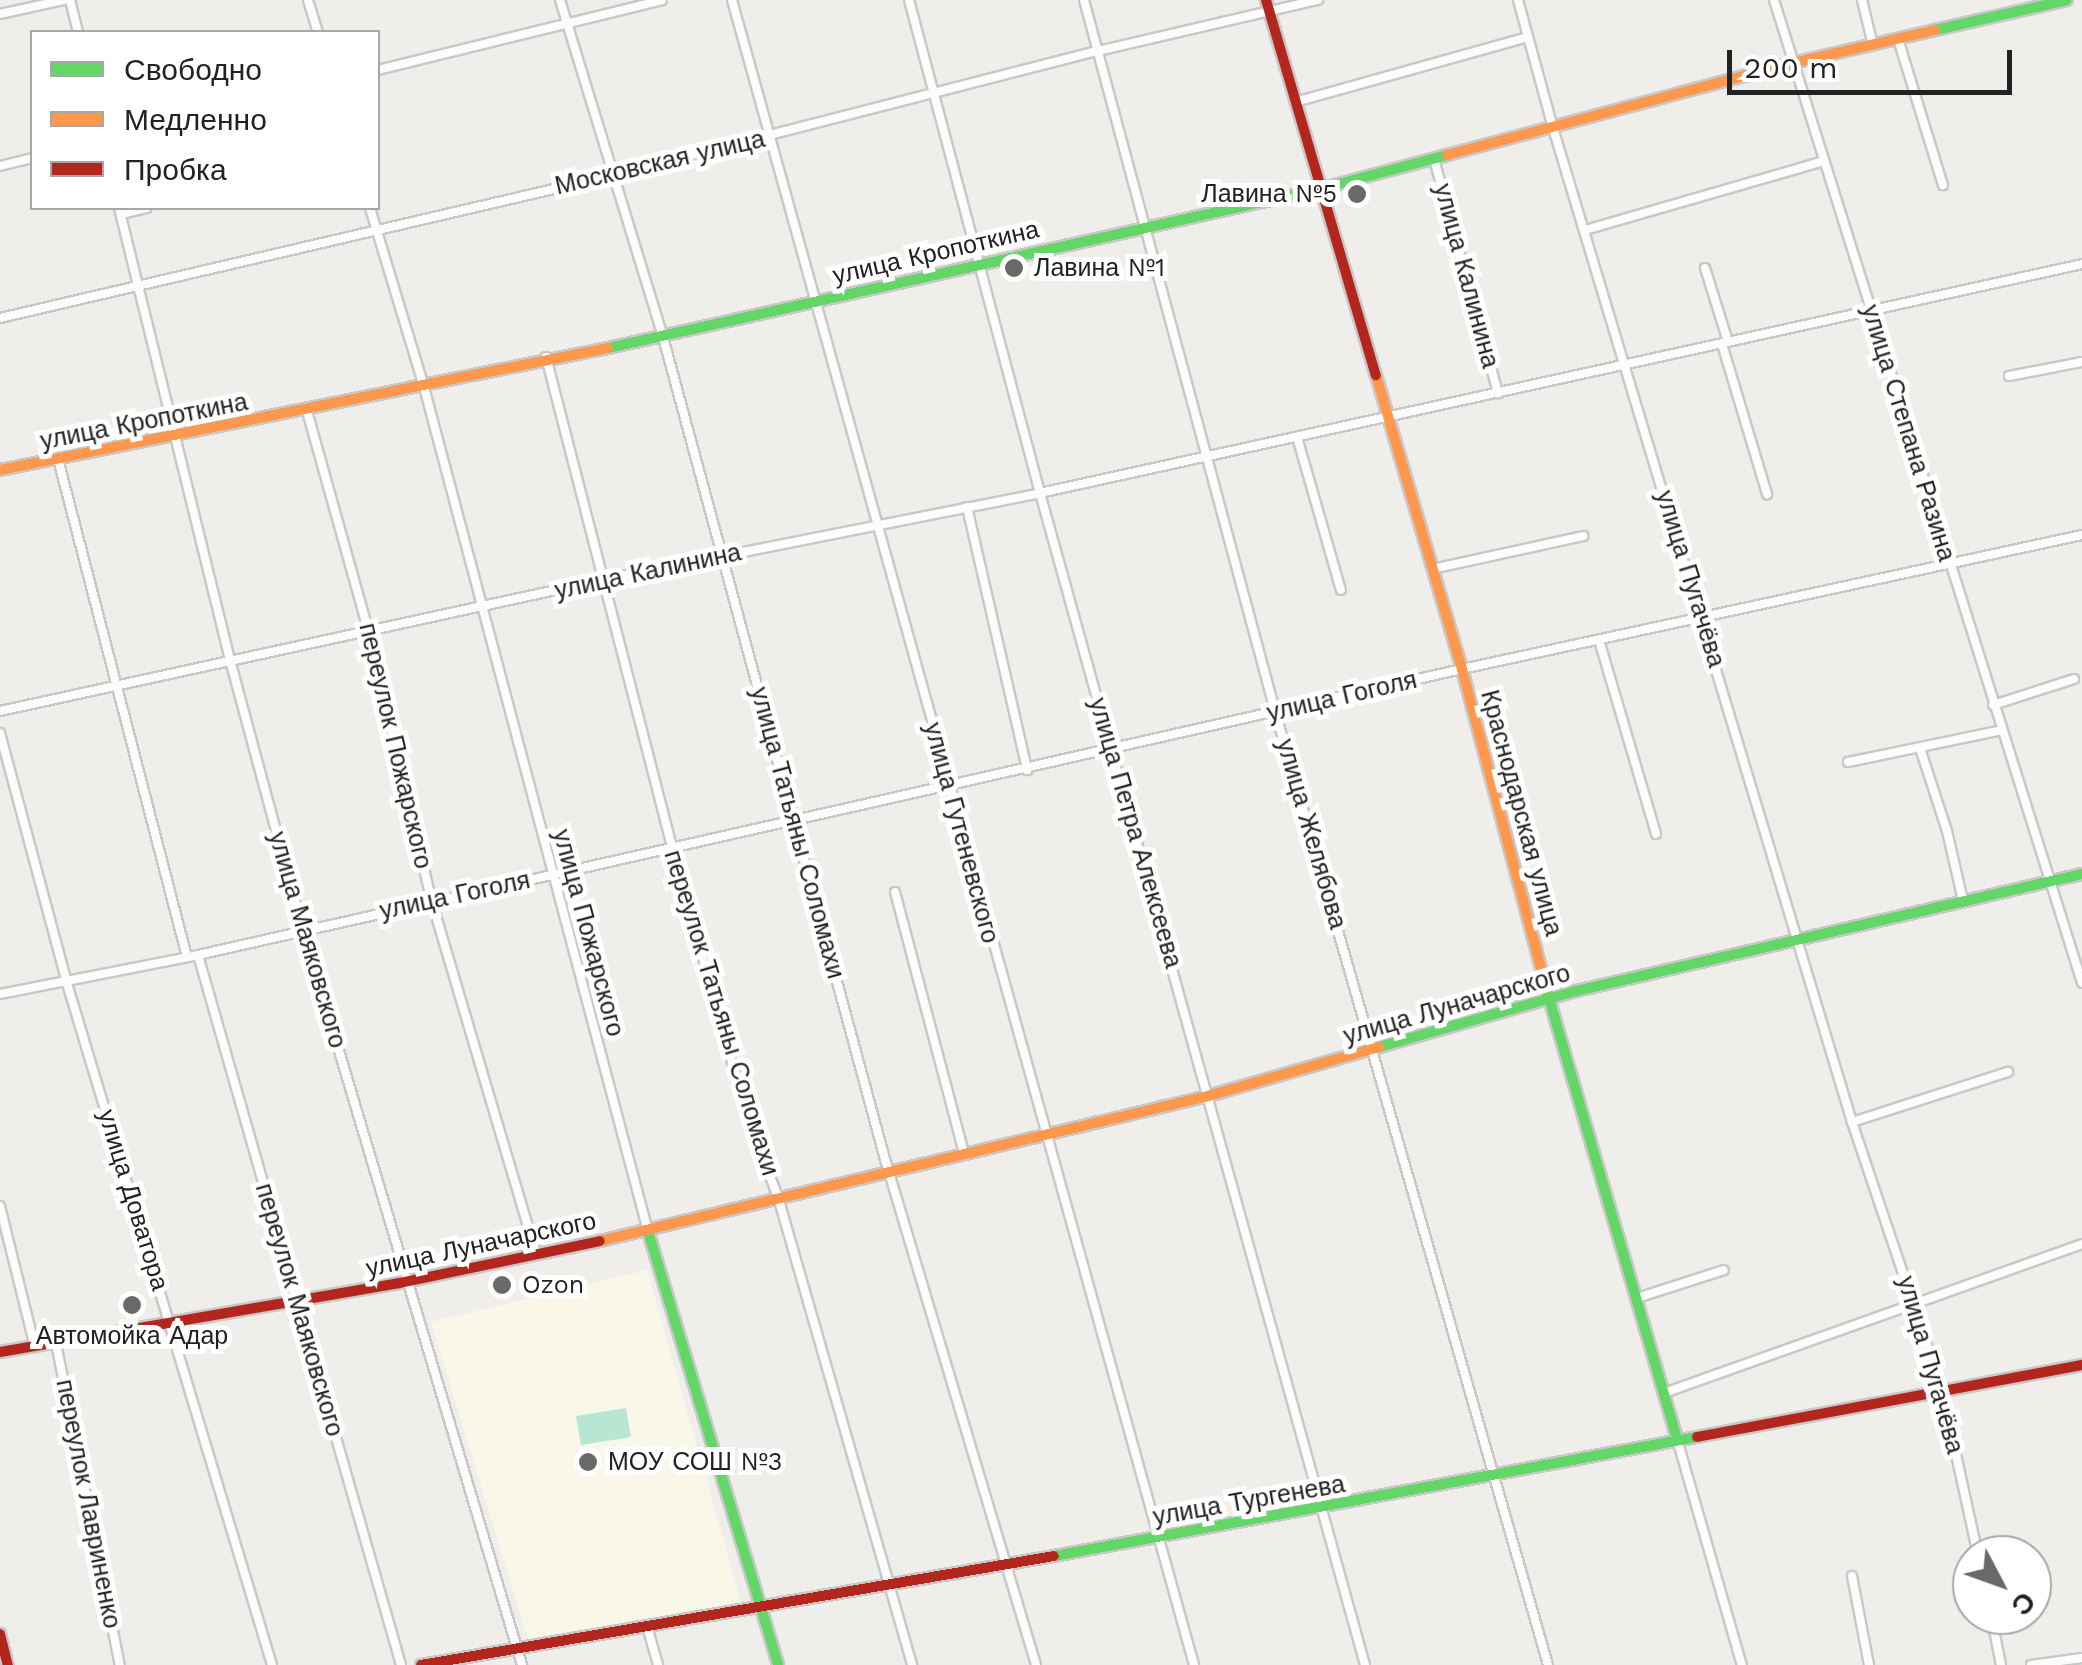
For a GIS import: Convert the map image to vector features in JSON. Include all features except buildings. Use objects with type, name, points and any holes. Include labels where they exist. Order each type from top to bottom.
[{"type":"main road","name":"улица Кропоткина","points":[[0,470],[424,388],[546,356],[663,336],[1320,188],[1793,63],[2067,0]]},
{"type":"main road","name":"Краснодарская улица","points":[[1268,6],[1462,669],[1549,999],[1677,1439]]},
{"type":"main road","name":"улица Луначарского","points":[[0,1352],[408,1282],[648,1231],[778,1196],[1208,1096],[1549,999],[2082,874]]},
{"type":"main road","name":"улица Пожарского","points":[[648,1231],[778,1665]]},
{"type":"main road","name":"улица Тургенева","points":[[421,1665],[1158,1538],[2082,1365]]},
{"type":"main road","points":[[0,1634],[8,1665]]},
{"type":"street","points":[[0,14],[67,0],[77,30]]},
{"type":"street","points":[[308,0],[317,30]]},
{"type":"street","name":"улица Татьяны Соломахи","points":[[560,0],[663,336],[889,1172],[1036,1665]]},
{"type":"street","points":[[380,70],[662,0]]},
{"type":"street","name":"улица Гутеневского","points":[[732,0],[1194,1665]]},
{"type":"street","name":"улица Петра Алексеева","points":[[908,0],[1364,1665]]},
{"type":"street","name":"улица Желябова","points":[[1084,0],[1276,712],[1490,1474],[1548,1665]]},
{"type":"street","name":"Московская улица","points":[[0,318],[614,175],[1268,6],[1318,0]]},
{"type":"street","name":"улица Пугачёва","points":[[1518,0],[1852,1122],[1942,1390],[1974,1535]]},
{"type":"street","name":"улица Степана Разина","points":[[1774,0],[2082,983]]},
{"type":"street","points":[[1862,0],[1873,44]]},
{"type":"street","points":[[1295,102],[1528,37]]},
{"type":"street","points":[[1898,39],[1943,185]]},
{"type":"street","points":[[0,166],[30,158]]},
{"type":"street","name":"улица Калинина","points":[[1434,159],[1498,393]]},
{"type":"street","points":[[1585,230],[1824,161]]},
{"type":"street","name":"улица Пожарского","points":[[371,210],[424,388],[550,875],[648,1231]]},
{"type":"street","name":"улица Маяковского","points":[[120,211],[230,660],[303,930],[522,1665]]},
{"type":"street","name":"улица Калинина","points":[[0,710],[602,580],[1040,493],[2082,264]]},
{"type":"street","points":[[1705,268],[1767,494]]},
{"type":"street","name":"переулок Татьяны Соломахи","points":[[546,356],[672,847],[747,1116],[778,1196],[912,1665]]},
{"type":"street","points":[[2009,376],[2082,362]]},
{"type":"street","name":"переулок Пожарского","points":[[307,410],[368,630],[431,899],[536,1253]]},
{"type":"street","points":[[1297,437],[1341,590]]},
{"type":"street","points":[[58,460],[187,957]]},
{"type":"street","points":[[966,508],[1027,770]]},
{"type":"street","name":"улица Гоголя","points":[[0,994],[198,956],[431,899],[792,823],[1462,669],[2082,535]]},
{"type":"street","points":[[1432,569],[1583,536]]},
{"type":"street","points":[[1600,640],[1656,834]]},
{"type":"street","points":[[1993,705],[2074,679]]},
{"type":"street","points":[[1848,762],[2002,730]]},
{"type":"street","name":"улица Доватора","points":[[0,733],[66,980],[272,1665]]},
{"type":"street","points":[[1920,748],[1947,831],[1962,900]]},
{"type":"street","points":[[895,892],[964,1153]]},
{"type":"street","name":"переулок Маяковского","points":[[198,956],[401,1665]]},
{"type":"street","points":[[1852,1122],[2008,1072]]},
{"type":"street","points":[[0,1206],[36,1347]]},
{"type":"street","points":[[1664,1393],[2082,1244]]},
{"type":"street","points":[[1637,1298],[1724,1270]]},
{"type":"street","name":"переулок Лавриненко","points":[[56,1343],[120,1665]]},
{"type":"street","name":"Краснодарская улица","points":[[1677,1439],[1742,1665]]},
{"type":"street","points":[[1852,1576],[1869,1665]]},
{"type":"street","points":[[647,1626],[658,1665]]},
{"type":"street","points":[[1994,1635],[2001,1665]]},
{"type":"street","points":[[2031,1665],[2082,1658]]},
{"type":"shaded area","name":"МОУ СОШ №3","points":[[647,1270],[741,1602],[528,1639],[431,1322]]},
{"type":"green space","points":[[626,1408],[631,1437],[581,1445],[576,1416]]},
{"type":"traffic: fast","points":[[1935,30],[2067,0]]},
{"type":"traffic: fast","points":[[608,348],[1320,189],[1447,155]]},
{"type":"traffic: fast","points":[[1379,1047],[1576,991],[2082,874]]},
{"type":"traffic: fast","points":[[1546,988],[1677,1439]]},
{"type":"traffic: fast","points":[[648,1231],[778,1665]]},
{"type":"traffic: fast","points":[[1054,1556],[1697,1437]]},
{"type":"traffic: slow","points":[[1447,155],[1793,63],[1935,30]]},
{"type":"traffic: slow","points":[[0,470],[608,348]]},
{"type":"traffic: slow","points":[[1376,375],[1462,669],[1546,988]]},
{"type":"traffic: slow","points":[[600,1241],[1208,1096],[1379,1047]]},
{"type":"traffic: jam","points":[[1266,0],[1376,375]]},
{"type":"traffic: jam","points":[[0,1352],[399,1283],[600,1241]]},
{"type":"traffic: jam","points":[[1697,1437],[2082,1365]]},
{"type":"traffic: jam","points":[[421,1665],[1054,1556]]},
{"type":"traffic: jam","points":[[0,1634],[8,1665]]},
{"type":"place","name":"Лавина №5","points":[[1357,194]]},
{"type":"place","name":"Лавина №1","points":[[1014,268]]},
{"type":"place","name":"Ozon","points":[[502,1285]]},
{"type":"place","name":"Автомойка Адар","points":[[132,1305]]},
{"type":"place","name":"МОУ СОШ №3","points":[[588,1462]]}]
